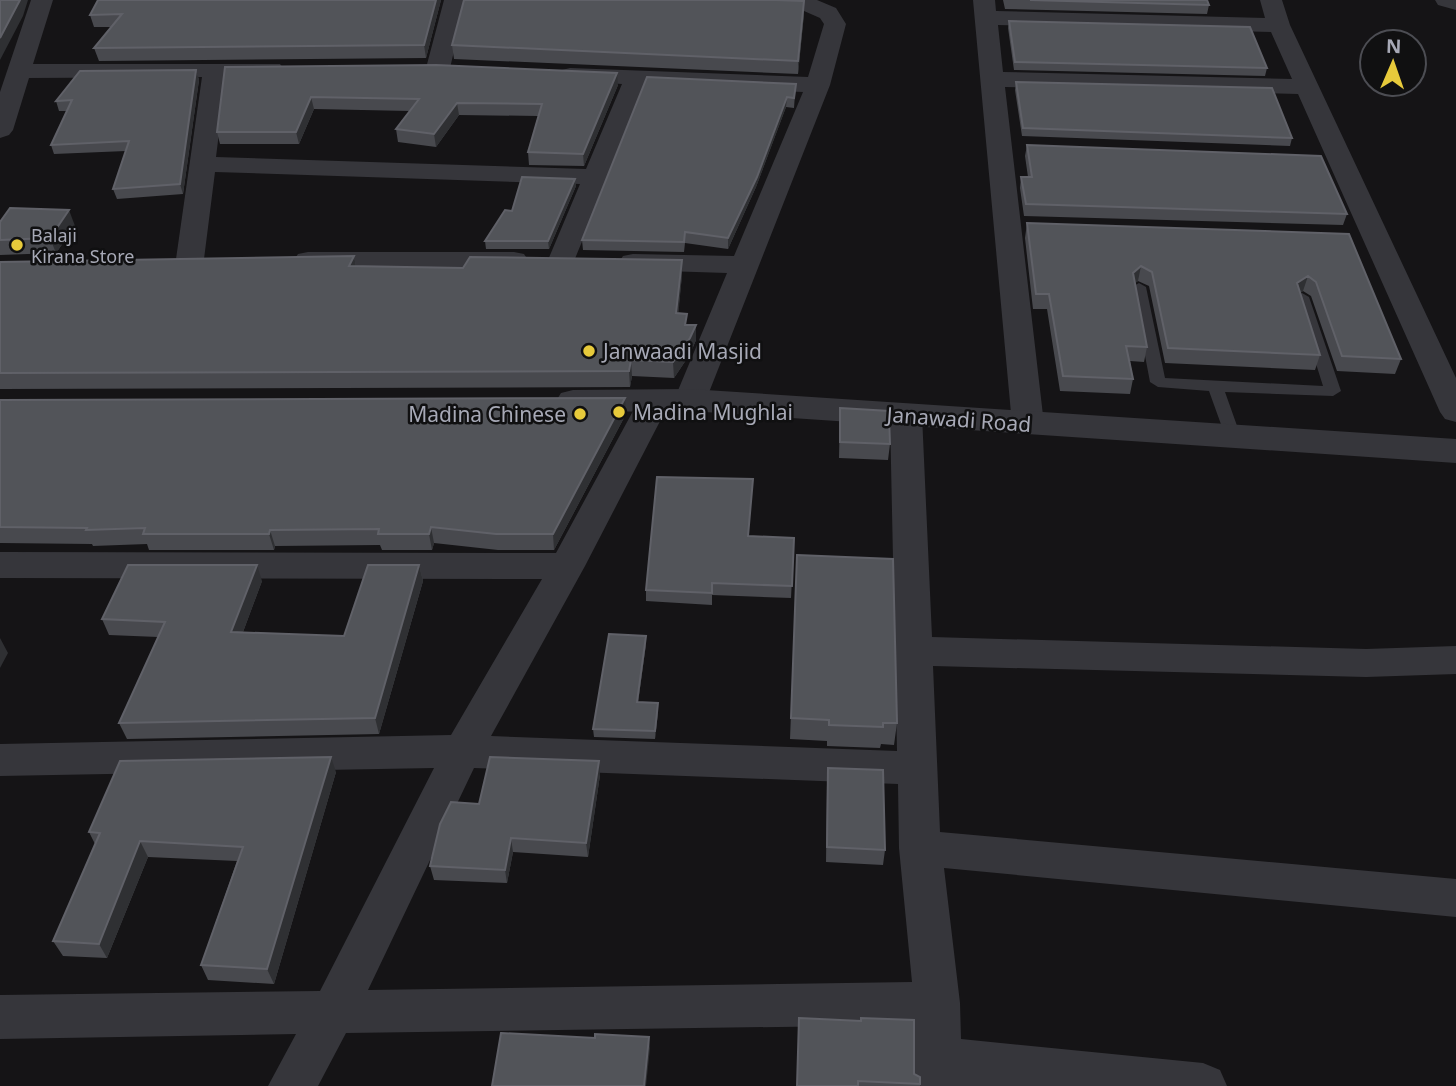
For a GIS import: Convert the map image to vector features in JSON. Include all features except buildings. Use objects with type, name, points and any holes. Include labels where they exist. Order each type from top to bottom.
[{"type":"street","points":[[3,115],[43,0]]},
{"type":"street","points":[[438,68],[455,0]]},
{"type":"street","points":[[292,1086],[334,1012],[462,751],[567,566],[672,400],[744,265],[818,85],[835,24],[828,13],[807,2],[692,0]]},
{"type":"street","points":[[1446,0],[1456,3]]},
{"type":"street","points":[[1028,424],[985,9],[1275,12],[1340,158],[1363,239],[1456,412]]},
{"type":"street","points":[[410,68],[464,69]]},
{"type":"street","points":[[20,71],[299,69]]},
{"type":"street","points":[[190,260],[215,70]]},
{"type":"street","points":[[544,74],[818,85]]},
{"type":"street","points":[[586,261],[596,177],[636,79]]},
{"type":"street","points":[[992,79],[1307,87]]},
{"type":"street","points":[[999,145],[1027,146]]},
{"type":"street","points":[[1313,157],[1340,158]]},
{"type":"street","points":[[202,164],[596,177]]},
{"type":"street","points":[[1007,226],[1035,227]]},
{"type":"street","points":[[287,260],[586,261],[744,265]]},
{"type":"street","name":"Janawadi Road","points":[[543,401],[672,400],[1456,451]]},
{"type":"street","points":[[906,415],[920,848],[937,1003],[938,1072],[1203,1086]]},
{"type":"street","points":[[0,565],[567,566]]},
{"type":"street","points":[[913,651],[1366,663],[1456,660]]},
{"type":"street","points":[[0,760],[462,751],[917,768]]},
{"type":"street","points":[[920,848],[1456,898]]},
{"type":"street","points":[[0,1017],[937,1003]]},
{"type":"lane","points":[[1139,287],[1158,382],[1333,391],[1302,297]]},
{"type":"lane","points":[[1215,387],[1233,437]]},
{"type":"place","name":"Balaji Kirana Store","points":[[17,245]]},
{"type":"place","name":"Janwaadi Masjid","points":[[589,351]]},
{"type":"place","name":"Madina Mughlai","points":[[619,412]]},
{"type":"place","name":"Madina Chinese","points":[[580,414]]}]
